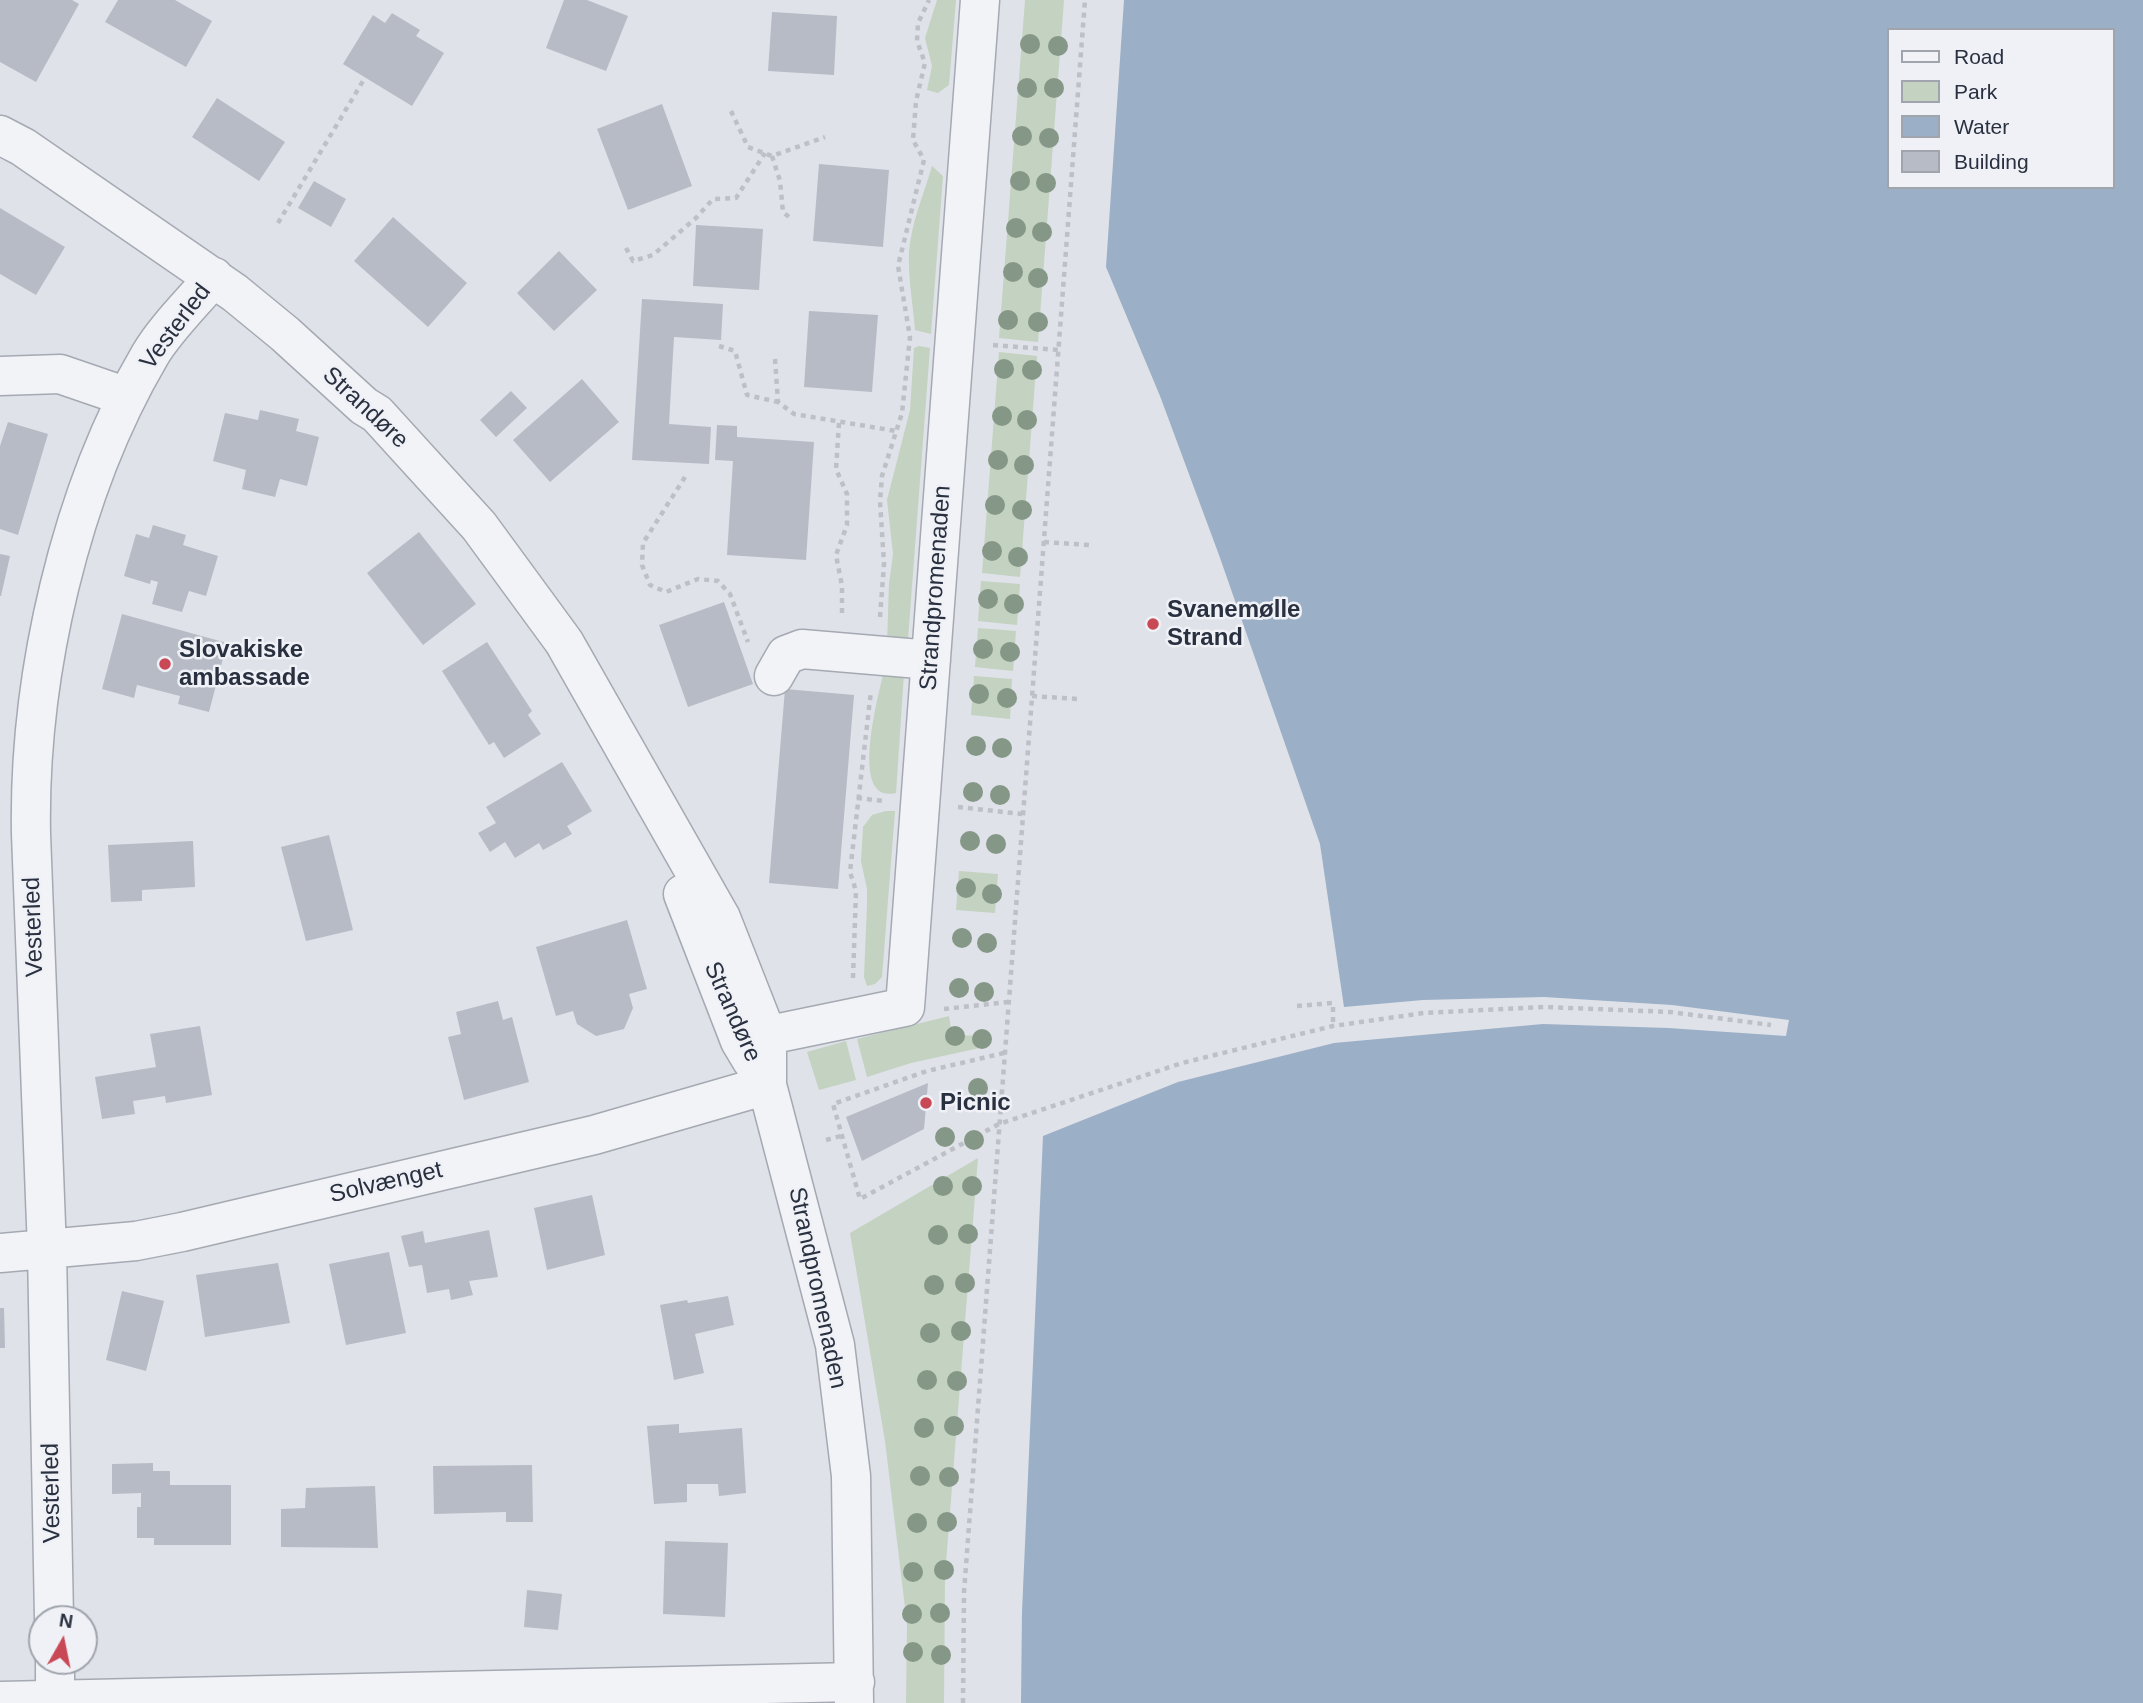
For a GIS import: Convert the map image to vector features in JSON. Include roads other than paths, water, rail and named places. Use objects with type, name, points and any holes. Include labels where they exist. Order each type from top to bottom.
[{"type":"street","name":"Strandpromenaden","points":[[753,1038],[905,1007],[980,0]]},
{"type":"street","name":"Strandøre","points":[[0,135],[23,147],[214,277],[285,334],[364,406],[377,414],[479,526],[564,642],[638,771],[753,1038],[768,1085]]},
{"type":"street","name":"Vesterled","points":[[54,1605],[47,1250],[30,799],[37,711],[55,604],[81,509],[127,397],[151,352],[214,277]]},
{"type":"street","points":[[0,376],[60,374],[127,397]]},
{"type":"street","points":[[774,676],[786,655],[802,649],[931,660]]},
{"type":"street","name":"Strandpromenaden","points":[[768,1085],[835,1345],[851,1476],[855,1692]]},
{"type":"street","name":"Solvænget","points":[[0,1253],[136,1241],[182,1232],[594,1135],[768,1085]]},
{"type":"street","points":[[55,1675],[55,1701]]},
{"type":"street","points":[[0,1701],[855,1692]]},
{"type":"water","points":[[1124,0],[2143,0],[2143,1703],[1021,1703],[1022,1612],[1043,1136],[1178,1082],[1334,1043],[1543,1024],[1668,1028],[1786,1036],[1789,1020],[1672,1005],[1544,997],[1423,1000],[1344,1007],[1320,844],[1160,396],[1106,267]]},
{"type":"place","name":"Svanemølle Strand","points":[[1153,624]]},
{"type":"place","name":"Slovakiske ambassade","points":[[165,664]]},
{"type":"place","name":"Picnic","points":[[926,1103]]}]
